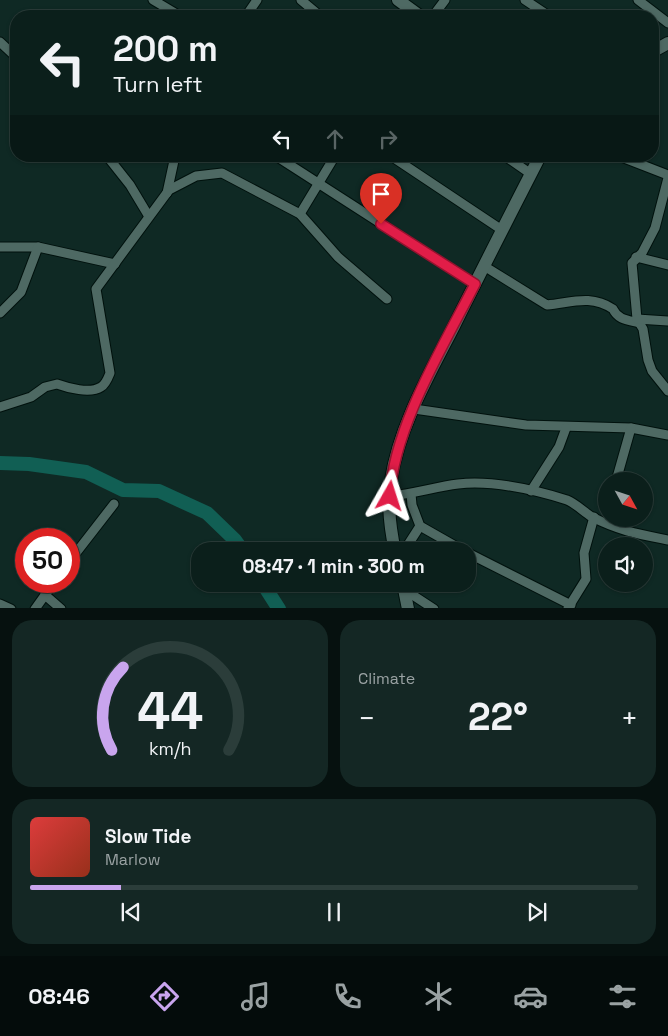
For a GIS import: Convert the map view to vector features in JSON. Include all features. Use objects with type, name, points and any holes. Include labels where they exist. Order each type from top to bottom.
[{"type":"main road","points":[[398,0],[412,10]]},
{"type":"main road","points":[[393,542],[390,496],[396,455],[414,409],[537,162]]},
{"type":"main road","points":[[405,592],[408,608]]},
{"type":"street","points":[[153,0],[170,10]]},
{"type":"street","points":[[301,0],[313,10]]},
{"type":"street","points":[[525,0],[540,10]]},
{"type":"street","points":[[638,0],[651,10]]},
{"type":"street","points":[[0,42],[10,51]]},
{"type":"street","points":[[112,162],[130,185],[148,216]]},
{"type":"street","points":[[167,193],[174,162]]},
{"type":"street","points":[[285,162],[475,284]]},
{"type":"street","points":[[300,214],[331,162]]},
{"type":"street","points":[[400,162],[502,230]]},
{"type":"street","points":[[513,162],[530,174]]},
{"type":"street","points":[[633,162],[668,177],[655,228],[642,253],[636,257],[632,264],[638,321],[652,371],[668,391]]},
{"type":"street","points":[[0,407],[31,397],[45,387],[57,384],[69,388],[90,390],[100,388],[105,383],[110,373],[96,289],[148,216],[167,193],[178,184],[196,176],[222,173],[300,214],[338,257],[386,299]]},
{"type":"street","points":[[0,247],[38,247],[115,264]]},
{"type":"street","points":[[0,313],[20,292],[38,247]]},
{"type":"street","points":[[636,257],[668,265]]},
{"type":"street","points":[[484,266],[539,302],[547,305],[578,299],[596,300],[613,309],[616,315],[621,318],[638,321],[668,321]]},
{"type":"street","points":[[414,409],[490,421],[566,428],[630,428],[668,435]]},
{"type":"street","points":[[531,490],[560,446],[566,428]]},
{"type":"street","points":[[618,472],[630,428]]},
{"type":"street","points":[[390,496],[411,494],[458,484],[486,483],[531,490],[568,500],[594,518],[598,519]]},
{"type":"street","points":[[411,494],[412,505],[420,526],[448,542]]},
{"type":"street","points":[[80,548],[114,504]]},
{"type":"street","points":[[476,557],[569,607],[586,579],[584,554],[594,518]]},
{"type":"street","points":[[410,542],[420,526]]},
{"type":"street","points":[[619,528],[630,534],[668,540]]},
{"type":"street","points":[[411,592],[434,608]]},
{"type":"street","points":[[35,608],[45,595],[61,608]]},
{"type":"street","points":[[0,604],[11,608]]},
{"type":"waterway","points":[[0,463],[29,464],[86,472],[123,490],[159,491],[207,513],[236,542]]},
{"type":"waterway","points":[[268,592],[278,608]]},
{"type":"route","points":[[381,224],[475,284],[414,409],[396,455],[390,496]]}]
